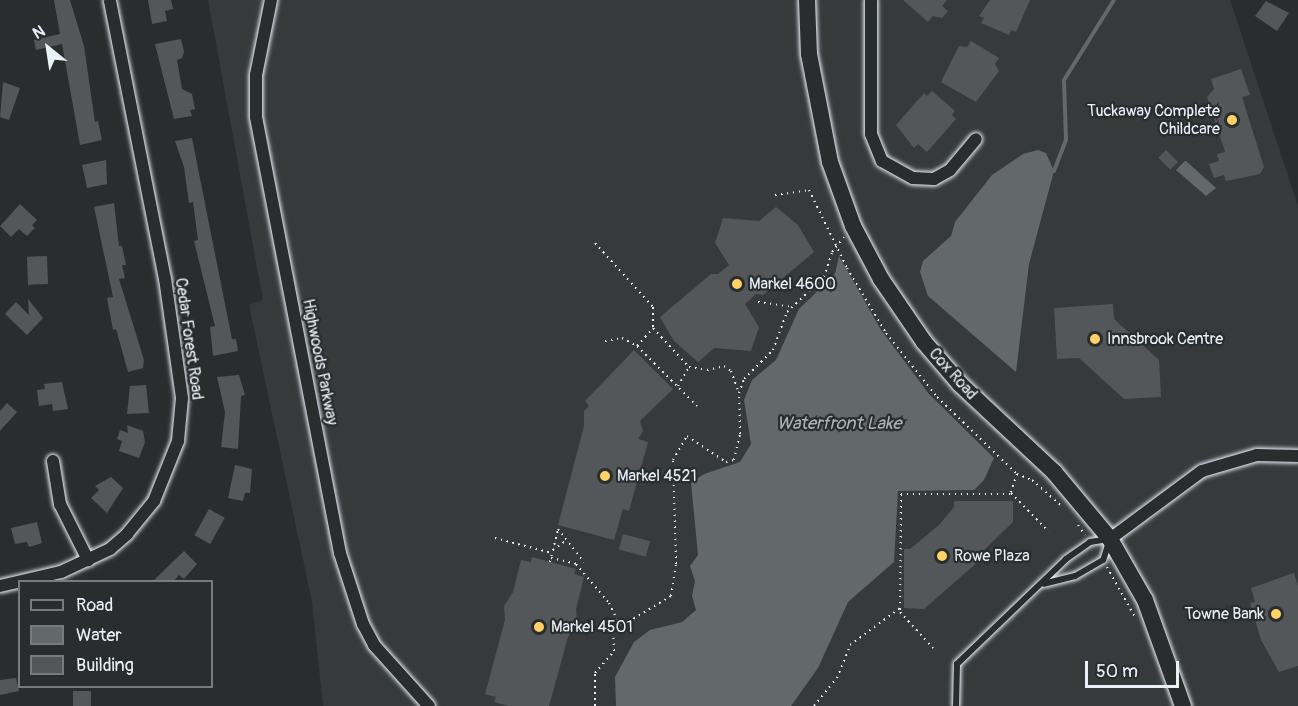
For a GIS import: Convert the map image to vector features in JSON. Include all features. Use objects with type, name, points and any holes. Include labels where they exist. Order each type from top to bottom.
[{"type":"main road","name":"Cox Road","points":[[807,0],[809,54],[821,125],[836,181],[854,225],[886,287],[924,342],[960,384],[1069,488],[1110,539],[1145,600],[1183,706]]},
{"type":"street","name":"Cedar Forest Road","points":[[23,580],[61,572],[88,560],[128,534],[154,501],[176,453],[181,420],[182,398],[165,279],[110,0]]},
{"type":"street","name":"Highwoods Parkway","points":[[271,0],[256,75],[256,117],[340,554],[359,614],[374,645],[429,706]]},
{"type":"street","points":[[871,0],[871,134],[876,153],[892,170],[923,180],[950,170],[976,139]]},
{"type":"street","points":[[1110,539],[1202,471],[1257,455],[1298,456]]},
{"type":"street","points":[[53,460],[60,504],[88,560]]},
{"type":"street","name":"Cedar Forest Road","points":[[0,585],[18,581]]},
{"type":"lane","points":[[956,706],[957,664],[1044,584],[1066,559],[1090,542],[1110,539],[1103,560],[1065,580],[1044,584]]},
{"type":"path","points":[[775,195],[809,190],[836,246],[886,333],[926,385],[1017,474],[1032,480],[1067,512]]},
{"type":"path","points":[[739,393],[744,379],[773,350],[787,312],[824,277],[836,246],[854,225]]},
{"type":"path","points":[[595,243],[653,307],[653,328],[637,346]]},
{"type":"path","points":[[758,302],[793,307]]},
{"type":"path","points":[[595,706],[594,673],[614,651],[612,636],[620,626],[671,596],[676,564],[673,460],[687,436],[726,462],[734,460],[740,434],[739,393],[729,368],[689,367],[653,328]]},
{"type":"path","points":[[605,341],[622,338],[637,346],[697,406]]},
{"type":"path","points":[[651,367],[655,363]]},
{"type":"path","points":[[678,386],[689,367]]},
{"type":"path","points":[[1011,493],[1017,474]]},
{"type":"path","points":[[933,648],[900,612],[901,495],[1011,493],[1049,532]]},
{"type":"path","points":[[1073,519],[1090,542]]},
{"type":"path","points":[[550,562],[558,529],[584,562]]},
{"type":"path","points":[[495,538],[553,552]]},
{"type":"path","points":[[553,552],[567,540]]},
{"type":"path","points":[[551,558],[576,564],[609,603],[620,626]]},
{"type":"path","points":[[1103,560],[1139,626]]},
{"type":"path","points":[[814,706],[837,678],[850,645],[900,608]]},
{"type":"shaded area","points":[[208,0],[1230,0],[1298,206],[1298,706],[323,706],[312,602],[249,305],[263,300]]},
{"type":"water","points":[[1038,150],[1046,153],[1054,171],[1029,264],[1016,372],[928,296],[920,272],[923,261],[951,236],[955,222],[992,175],[1023,154]]},
{"type":"water","points":[[1185,161],[1216,188],[1206,196],[1176,170]]},
{"type":"water","name":"Waterfront Lake","points":[[839,256],[881,330],[929,394],[994,458],[984,480],[974,490],[898,491],[894,562],[848,602],[818,668],[791,706],[616,706],[615,677],[634,642],[650,630],[682,622],[696,610],[692,596],[695,581],[690,566],[698,555],[691,483],[704,474],[740,462],[751,444],[744,400],[752,380],[776,360],[799,309],[835,274]]},
{"type":"building","points":[[54,0],[70,0],[84,46],[95,122],[98,121],[102,140],[80,145],[62,44],[36,50],[34,40],[60,34]]},
{"type":"building","points":[[148,0],[171,0],[173,9],[165,11],[167,21],[152,24]]},
{"type":"building","points":[[903,0],[947,0],[942,6],[948,11],[942,18],[933,16],[928,22]]},
{"type":"building","points":[[990,0],[1030,0],[1016,32],[1011,30],[1009,35],[981,23],[984,18],[979,16]]},
{"type":"building","points":[[1266,1],[1289,13],[1277,31],[1255,16]]},
{"type":"building","points":[[181,39],[184,52],[182,58],[177,60],[182,89],[192,94],[195,109],[190,110],[192,116],[174,119],[155,44]]},
{"type":"building","points":[[971,41],[999,58],[995,64],[999,71],[976,102],[941,82],[959,46],[967,47]]},
{"type":"building","name":"Tuckaway Complete Childcare","points":[[1241,69],[1250,95],[1242,97],[1264,167],[1260,174],[1226,181],[1224,175],[1214,178],[1209,164],[1219,161],[1217,154],[1225,152],[1207,97],[1214,89],[1211,79]]},
{"type":"building","points":[[3,82],[20,88],[9,120],[0,117]]},
{"type":"building","points":[[932,91],[955,111],[952,115],[956,119],[927,152],[918,144],[914,148],[896,125],[924,93],[927,96]]},
{"type":"building","points":[[192,138],[232,339],[236,339],[238,351],[213,356],[210,327],[215,326],[194,241],[198,240],[193,202],[189,203],[184,167],[175,141]]},
{"type":"building","points":[[1166,150],[1178,162],[1170,170],[1158,158]]},
{"type":"building","points":[[106,160],[107,184],[87,188],[82,165]]},
{"type":"building","points":[[114,203],[119,246],[122,246],[126,265],[122,265],[125,278],[119,279],[144,360],[143,368],[128,372],[116,329],[113,330],[107,298],[113,297],[94,207]]},
{"type":"building","points":[[20,204],[37,220],[32,225],[35,228],[27,236],[19,229],[11,237],[0,226]]},
{"type":"building","name":"Markel 4600","points":[[776,207],[798,225],[814,252],[763,295],[756,294],[745,304],[759,327],[751,351],[714,348],[698,362],[674,341],[660,317],[711,274],[718,274],[729,265],[715,243],[723,218],[759,221]]},
{"type":"building","points":[[47,256],[48,284],[28,285],[27,257]]},
{"type":"building","points":[[28,299],[43,318],[27,335],[5,314],[16,302],[29,315]]},
{"type":"building","name":"Innsbrook Centre","points":[[1113,304],[1114,319],[1159,360],[1161,397],[1124,399],[1079,358],[1057,359],[1054,308]]},
{"type":"building","name":"Markel 4521","points":[[634,350],[673,389],[640,421],[643,431],[638,439],[648,442],[629,511],[623,509],[614,540],[558,525],[584,426],[584,411],[589,406],[585,401]]},
{"type":"building","points":[[239,375],[245,395],[241,396],[238,449],[221,447],[225,412],[217,377]]},
{"type":"building","points":[[62,382],[68,409],[53,411],[52,404],[39,406],[37,390],[45,389],[44,384]]},
{"type":"building","points":[[146,385],[149,413],[127,414],[130,386]]},
{"type":"building","points":[[7,403],[17,412],[0,431],[0,411]]},
{"type":"building","points":[[127,425],[143,431],[145,442],[139,458],[119,451],[122,441],[117,439],[120,430],[128,433]]},
{"type":"building","points":[[235,465],[252,469],[250,493],[245,493],[243,501],[228,498]]},
{"type":"building","points":[[111,477],[123,488],[107,513],[91,498],[99,490],[95,486]]},
{"type":"building","name":"Rowe Plaza","points":[[954,501],[1013,501],[1013,522],[980,554],[980,560],[924,609],[904,608],[904,549],[910,549],[939,525],[954,507]]},
{"type":"building","points":[[209,509],[225,518],[210,544],[194,535]]},
{"type":"building","points":[[37,522],[42,543],[29,547],[27,542],[15,544],[11,528]]},
{"type":"building","points":[[623,534],[650,541],[646,557],[619,549]]},
{"type":"building","points":[[184,551],[197,564],[184,579],[179,575],[175,580],[154,580]]},
{"type":"building","name":"Markel 4501","points":[[532,557],[576,569],[574,574],[584,577],[576,609],[577,623],[568,637],[549,706],[509,706],[494,702],[496,697],[485,694],[505,620],[504,606],[513,592],[521,560],[531,562]]},
{"type":"building","name":"Towne Bank","points":[[1294,573],[1298,586],[1298,666],[1279,672],[1261,640],[1250,603],[1255,602],[1251,588]]},
{"type":"building","points":[[16,678],[19,691],[0,695],[0,680]]},
{"type":"building","points":[[73,691],[91,691],[91,706],[73,706]]},
{"type":"waterway","points":[[1054,171],[1066,140],[1064,80],[1114,0]]},
{"type":"place","name":"Tuckaway Complete Childcare","points":[[1232,120]]},
{"type":"place","name":"Markel 4600","points":[[737,284]]},
{"type":"place","name":"Innsbrook Centre","points":[[1095,339]]},
{"type":"place","name":"Markel 4521","points":[[605,476]]},
{"type":"place","name":"Rowe Plaza","points":[[942,556]]},
{"type":"place","name":"Towne Bank","points":[[1276,614]]},
{"type":"place","name":"Markel 4501","points":[[539,627]]}]
